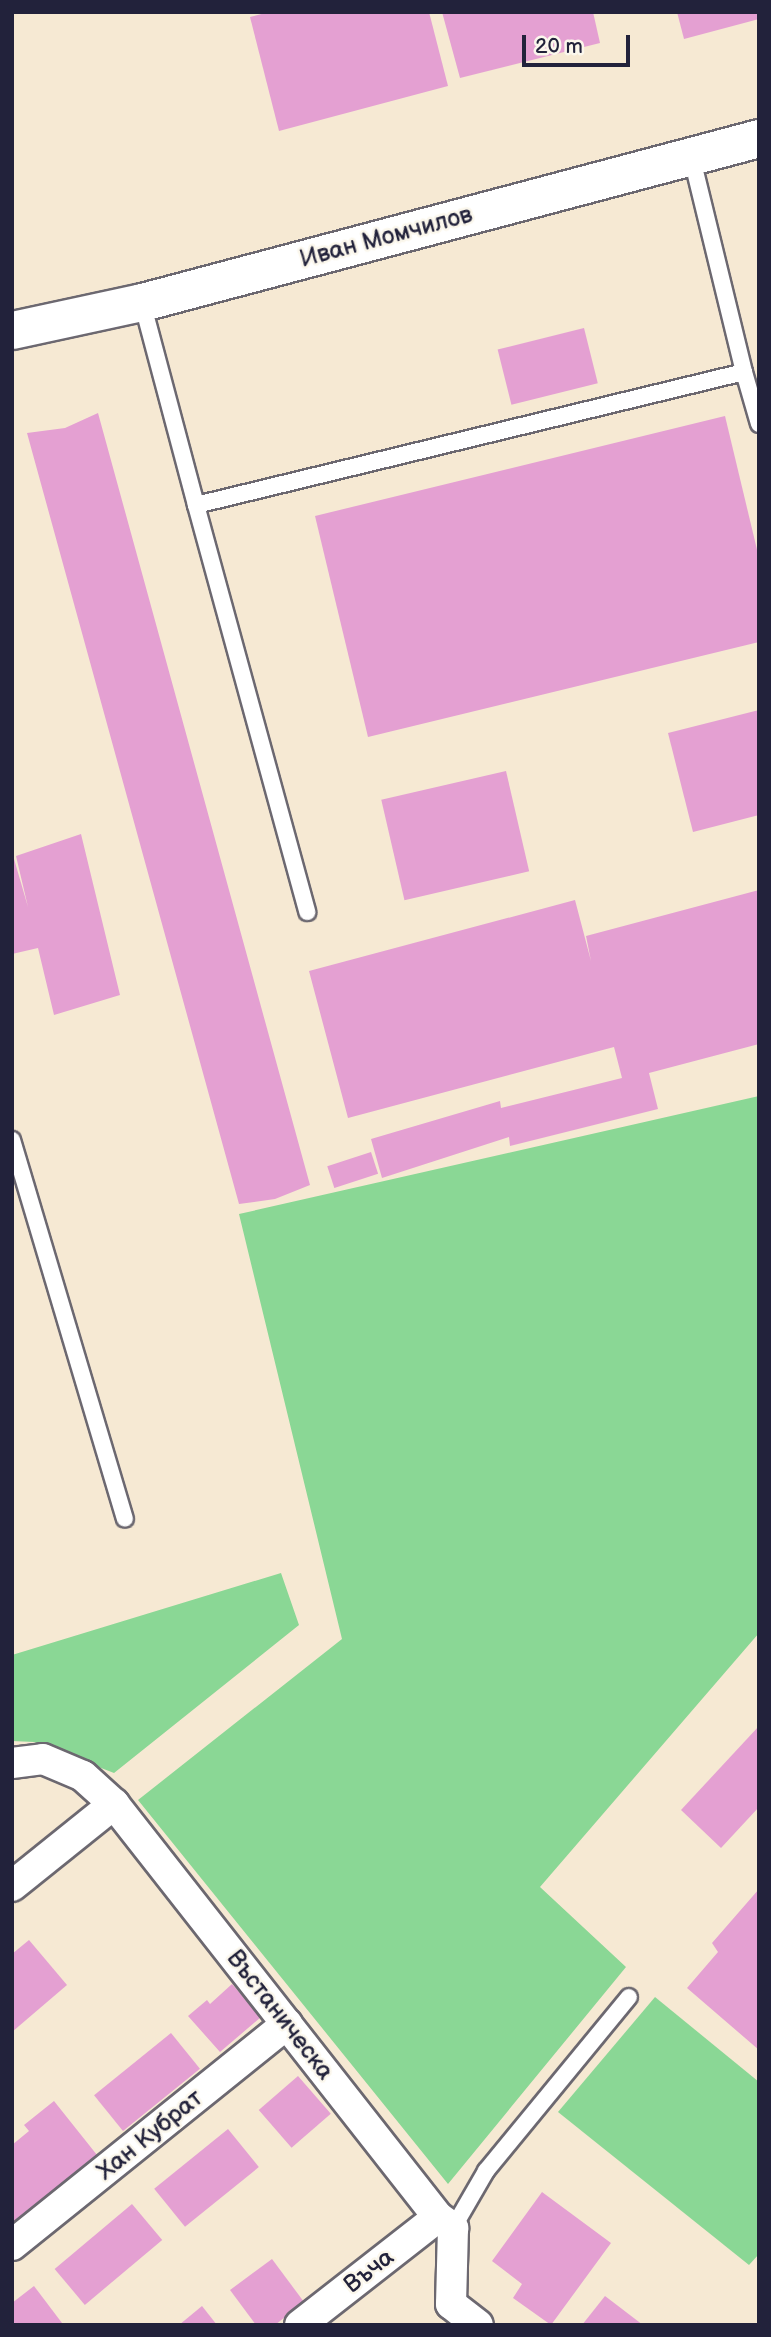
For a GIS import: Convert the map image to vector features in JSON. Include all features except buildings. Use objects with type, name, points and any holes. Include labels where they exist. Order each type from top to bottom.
[{"type":"street","name":"Иван Момчилов","points":[[12,330],[142,302],[759,138]]},
{"type":"street","name":"Въстаническа","points":[[12,1763],[43,1759],[83,1776],[114,1804],[446,2223]]},
{"type":"street","points":[[12,1886],[114,1804]]},
{"type":"street","name":"Хан Кубрат","points":[[12,2245],[287,2024]]},
{"type":"street","points":[[446,2223],[451,2305],[478,2325]]},
{"type":"street","name":"Въча","points":[[300,2325],[446,2223]]},
{"type":"lane","points":[[691,155],[759,424]]},
{"type":"lane","points":[[142,302],[307,912]]},
{"type":"lane","points":[[195,505],[744,372]]},
{"type":"lane","points":[[12,1140],[125,1519]]},
{"type":"lane","points":[[446,2223],[629,1997]]},
{"type":"green space","points":[[759,1096],[759,1633],[540,1887],[626,1967],[448,2184],[138,1800],[342,1639],[239,1214]]},
{"type":"green space","points":[[281,1573],[299,1625],[114,1773],[34,1742],[12,1741],[12,1655]]},
{"type":"green space","points":[[655,1997],[759,2082],[759,2254],[749,2265],[558,2112]]}]
